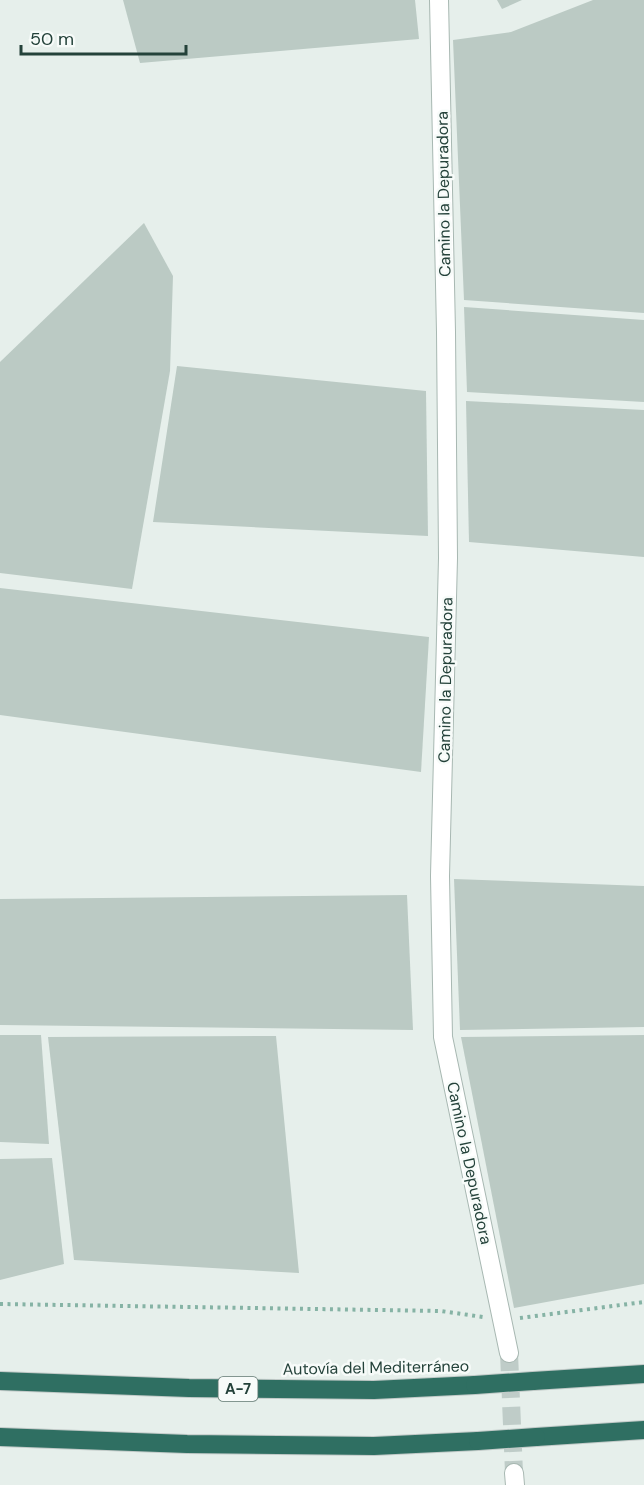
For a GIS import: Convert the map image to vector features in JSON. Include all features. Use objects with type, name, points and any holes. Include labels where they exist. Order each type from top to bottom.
[{"type":"highway","name":"Autovía del Mediterráneo","points":[[0,1381],[189,1388],[374,1390],[644,1374]]},
{"type":"highway","points":[[0,1437],[187,1444],[374,1446],[644,1430]]},
{"type":"street","name":"Camino la Depuradora","points":[[439,0],[448,558],[440,876],[443,1037],[509,1353]]},
{"type":"path","points":[[0,1304],[441,1311],[503,1320],[644,1302]]},
{"type":"building","points":[[123,0],[415,0],[419,39],[140,63]]},
{"type":"building","points":[[497,0],[522,0],[502,9]]},
{"type":"building","points":[[593,0],[644,0],[644,313],[464,300],[453,40],[511,32]]},
{"type":"building","points":[[144,223],[173,276],[170,371],[132,589],[0,573],[0,362]]},
{"type":"building","points":[[464,307],[644,320],[644,402],[467,392]]},
{"type":"building","points":[[177,366],[426,391],[428,536],[153,522]]},
{"type":"building","points":[[466,401],[644,410],[644,557],[469,542]]},
{"type":"building","points":[[0,588],[429,637],[421,772],[0,715]]},
{"type":"building","points":[[454,879],[644,886],[644,1027],[460,1030]]},
{"type":"building","points":[[407,895],[413,1030],[0,1025],[0,899]]},
{"type":"building","points":[[0,1035],[41,1035],[49,1144],[0,1142]]},
{"type":"building","points":[[644,1035],[644,1284],[514,1308],[461,1037]]},
{"type":"building","points":[[276,1036],[299,1273],[74,1260],[48,1037]]},
{"type":"building","points":[[52,1158],[64,1264],[0,1280],[0,1159]]},
{"type":"tunnel","points":[[509,1353],[514,1473]]}]
